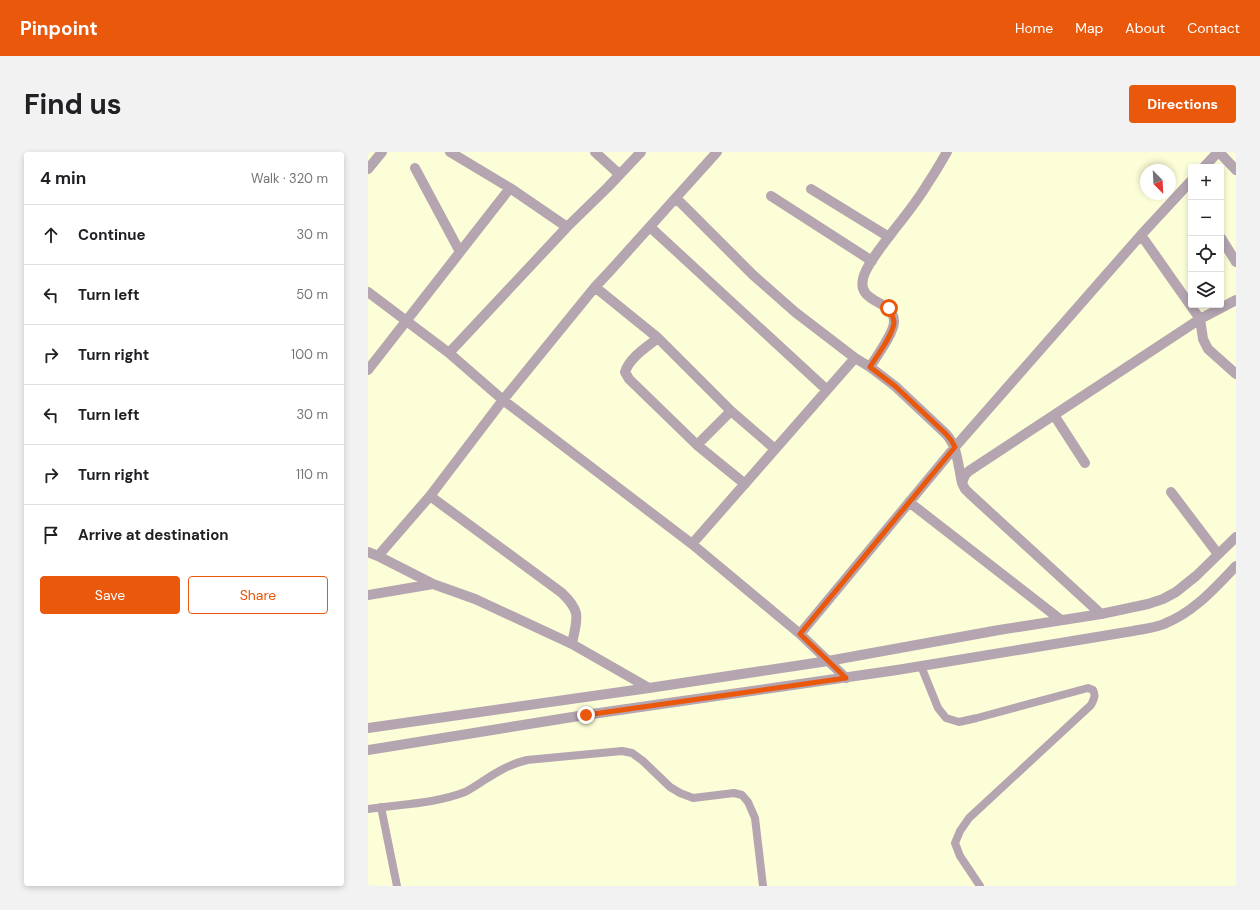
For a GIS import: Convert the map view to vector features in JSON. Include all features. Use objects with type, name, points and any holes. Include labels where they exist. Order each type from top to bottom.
[{"type":"street","points":[[368,169],[382,152]]},
{"type":"street","points":[[450,152],[510,188],[567,227]]},
{"type":"street","points":[[595,152],[619,174]]},
{"type":"street","points":[[448,353],[567,227],[641,152]]},
{"type":"street","points":[[378,556],[430,496],[503,400],[595,286],[717,152]]},
{"type":"street","points":[[870,367],[891,332],[894,322],[893,315],[889,308],[871,299],[865,292],[862,285],[863,277],[872,261],[928,184],[947,152]]},
{"type":"street","points":[[1207,164],[1219,152],[1236,170]]},
{"type":"street","points":[[415,168],[460,252]]},
{"type":"street","points":[[800,634],[955,447],[1141,235],[1188,187]]},
{"type":"street","points":[[368,370],[510,188]]},
{"type":"street","points":[[811,189],[889,237]]},
{"type":"street","points":[[771,196],[872,261]]},
{"type":"street","points":[[676,198],[753,275],[794,312],[895,386],[946,434],[955,447],[962,483],[965,489],[1101,614]]},
{"type":"street","points":[[650,227],[827,390]]},
{"type":"street","points":[[1141,235],[1200,319],[1203,339],[1208,349],[1236,374]]},
{"type":"street","points":[[1224,243],[1236,262]]},
{"type":"street","points":[[595,286],[658,338],[731,411],[775,449]]},
{"type":"street","points":[[368,292],[448,353],[503,400],[692,544],[800,634],[846,678]]},
{"type":"street","points":[[962,483],[965,475],[969,471],[1200,319],[1236,300]]},
{"type":"street","points":[[658,338],[634,357],[627,365],[625,372],[629,379],[697,445],[745,484]]},
{"type":"street","points":[[692,544],[855,358]]},
{"type":"street","points":[[697,445],[731,411]]},
{"type":"street","points":[[1054,415],[1085,463]]},
{"type":"street","points":[[1171,492],[1218,554]]},
{"type":"street","points":[[430,496],[562,593],[571,602],[576,609],[577,619],[572,644]]},
{"type":"street","points":[[909,502],[1061,620]]},
{"type":"street","points":[[368,728],[649,688],[828,660],[1101,614],[1148,604],[1163,599],[1176,592],[1196,576],[1236,536]]},
{"type":"street","points":[[368,552],[433,584],[474,599],[572,644],[649,688]]},
{"type":"street","points":[[368,750],[586,715],[846,678],[1163,625],[1201,602],[1236,566]]},
{"type":"street","points":[[368,595],[433,584]]},
{"type":"lane","points":[[921,666],[938,708],[946,718],[959,722],[1088,688],[1093,690],[1095,694],[1090,705],[969,818],[960,831],[955,843],[960,856],[980,886]]},
{"type":"lane","points":[[368,809],[431,802],[451,797],[466,792],[514,763],[527,760],[622,751],[632,753],[643,761],[670,787],[680,793],[694,798],[734,793],[742,796],[748,802],[755,818],[763,886]]},
{"type":"lane","points":[[381,807],[397,886]]},
{"type":"route","points":[[586,715],[846,678],[800,634],[955,447],[946,434],[895,386],[870,367],[891,332],[894,322],[893,315],[889,308]]}]
